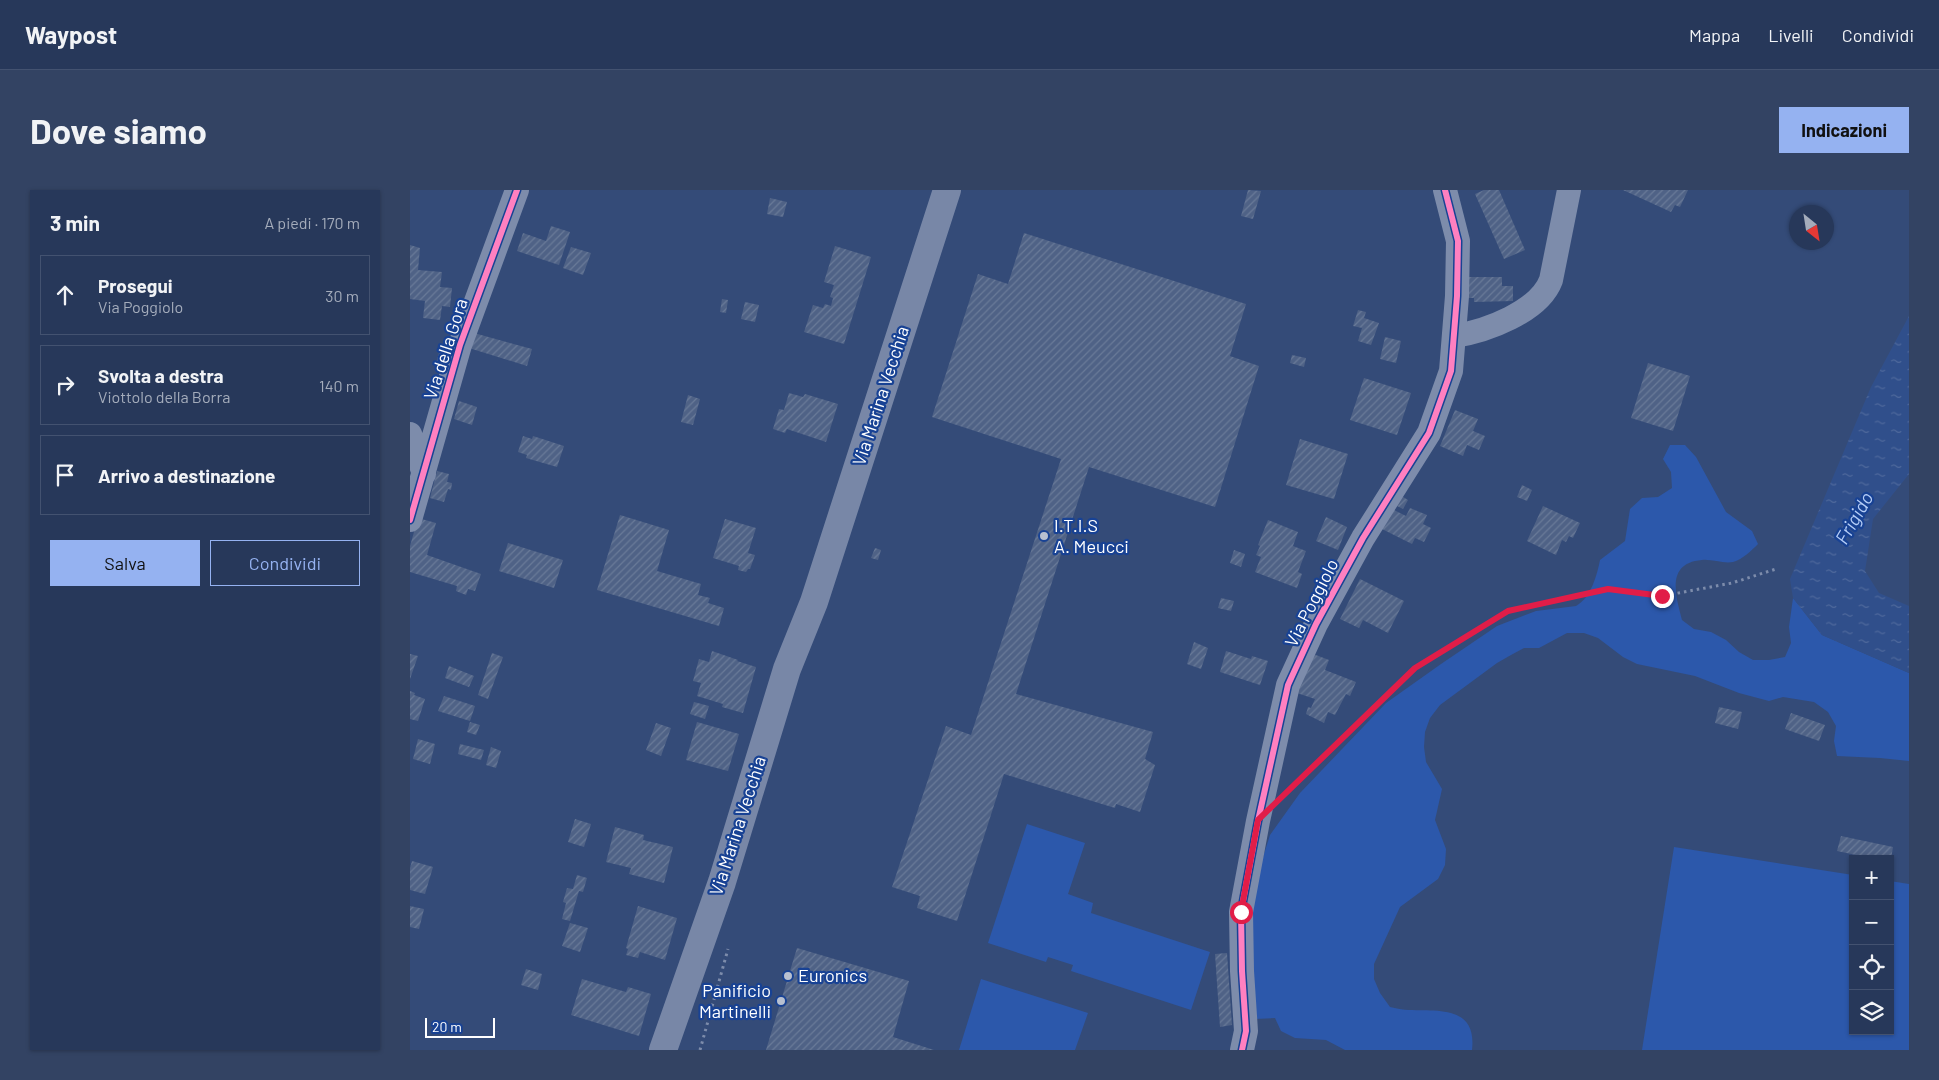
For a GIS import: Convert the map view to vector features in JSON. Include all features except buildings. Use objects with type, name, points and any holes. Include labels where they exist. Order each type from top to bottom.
[{"type":"main road","name":"Via Marina Vecchia","points":[[663,1050],[722,882],[787,669],[814,602],[947,190]]},
{"type":"main road","name":"Via Marina Vecchia","points":[[681,1050],[685,1030],[800,672],[814,602]]},
{"type":"street","name":"Via della Gora","points":[[410,520],[460,345],[517,190]]},
{"type":"street","name":"Via Poggiolo","points":[[1249,1045],[1242,971],[1241,912],[1258,820],[1288,686],[1316,624],[1363,538],[1430,433],[1452,371],[1458,241],[1445,190]]},
{"type":"street","points":[[1455,336],[1473,333],[1501,322],[1532,304],[1547,290],[1551,280],[1569,190]]},
{"type":"street","points":[[410,434],[424,474]]},
{"type":"path","points":[[1286,793],[1415,668],[1508,611],[1608,589],[1662,596],[1732,583],[1776,569]]},
{"type":"path","points":[[700,1050],[728,949]]},
{"type":"shaded area","points":[[1670,445],[1685,445],[1696,457],[1726,512],[1752,531],[1758,544],[1737,561],[1702,560],[1690,562],[1682,567],[1676,582],[1676,591],[1682,620],[1694,629],[1711,632],[1726,640],[1739,652],[1753,660],[1785,657],[1791,643],[1789,627],[1793,598],[1822,635],[1909,673],[1909,761],[1837,756],[1834,741],[1836,726],[1828,712],[1814,702],[1783,697],[1769,701],[1739,693],[1695,676],[1637,664],[1623,657],[1598,638],[1584,633],[1567,633],[1539,648],[1524,648],[1497,663],[1440,705],[1430,718],[1425,732],[1424,747],[1426,762],[1442,789],[1435,820],[1446,849],[1445,865],[1438,879],[1400,907],[1374,964],[1374,979],[1380,993],[1390,1007],[1407,1010],[1443,1011],[1462,1018],[1468,1025],[1472,1036],[1472,1050],[1345,1050],[1326,1040],[1295,1038],[1281,1031],[1275,1018],[1254,1019],[1251,895],[1270,835],[1300,793],[1386,703],[1441,664],[1497,626],[1536,611],[1576,606],[1586,598],[1600,560],[1625,541],[1630,509],[1642,498],[1658,497],[1672,488],[1671,472],[1663,459]]},
{"type":"shaded area","points":[[1027,824],[1085,843],[1068,894],[1093,903],[1091,913],[1210,952],[1191,1010],[1071,971],[1073,965],[1048,957],[1046,962],[988,943]]},
{"type":"shaded area","points":[[1674,847],[1849,874],[1849,1035],[1894,1035],[1894,882],[1909,884],[1909,1050],[1642,1050]]},
{"type":"shaded area","points":[[981,979],[1088,1013],[1075,1050],[959,1050]]},
{"type":"water","name":"Frigido","points":[[1909,316],[1909,474],[1873,519],[1865,571],[1879,593],[1909,606],[1909,673],[1822,635],[1793,598],[1790,579],[1871,387]]},
{"type":"cycle path","points":[[410,520],[460,345],[517,190]]},
{"type":"cycle path","points":[[1242,1050],[1246,1031],[1241,912],[1258,821],[1288,685],[1316,624],[1363,538],[1429,433],[1451,371],[1457,296],[1458,241],[1445,190]]},
{"type":"place","name":"I.T.I.S A. Meucci","points":[[1044,536]]},
{"type":"place","name":"Euronics","points":[[788,976]]},
{"type":"place","name":"Panificio Martinelli","points":[[781,1001]]},
{"type":"route","points":[[1241,912],[1258,820],[1415,668],[1508,611],[1608,589],[1662,596]]}]
